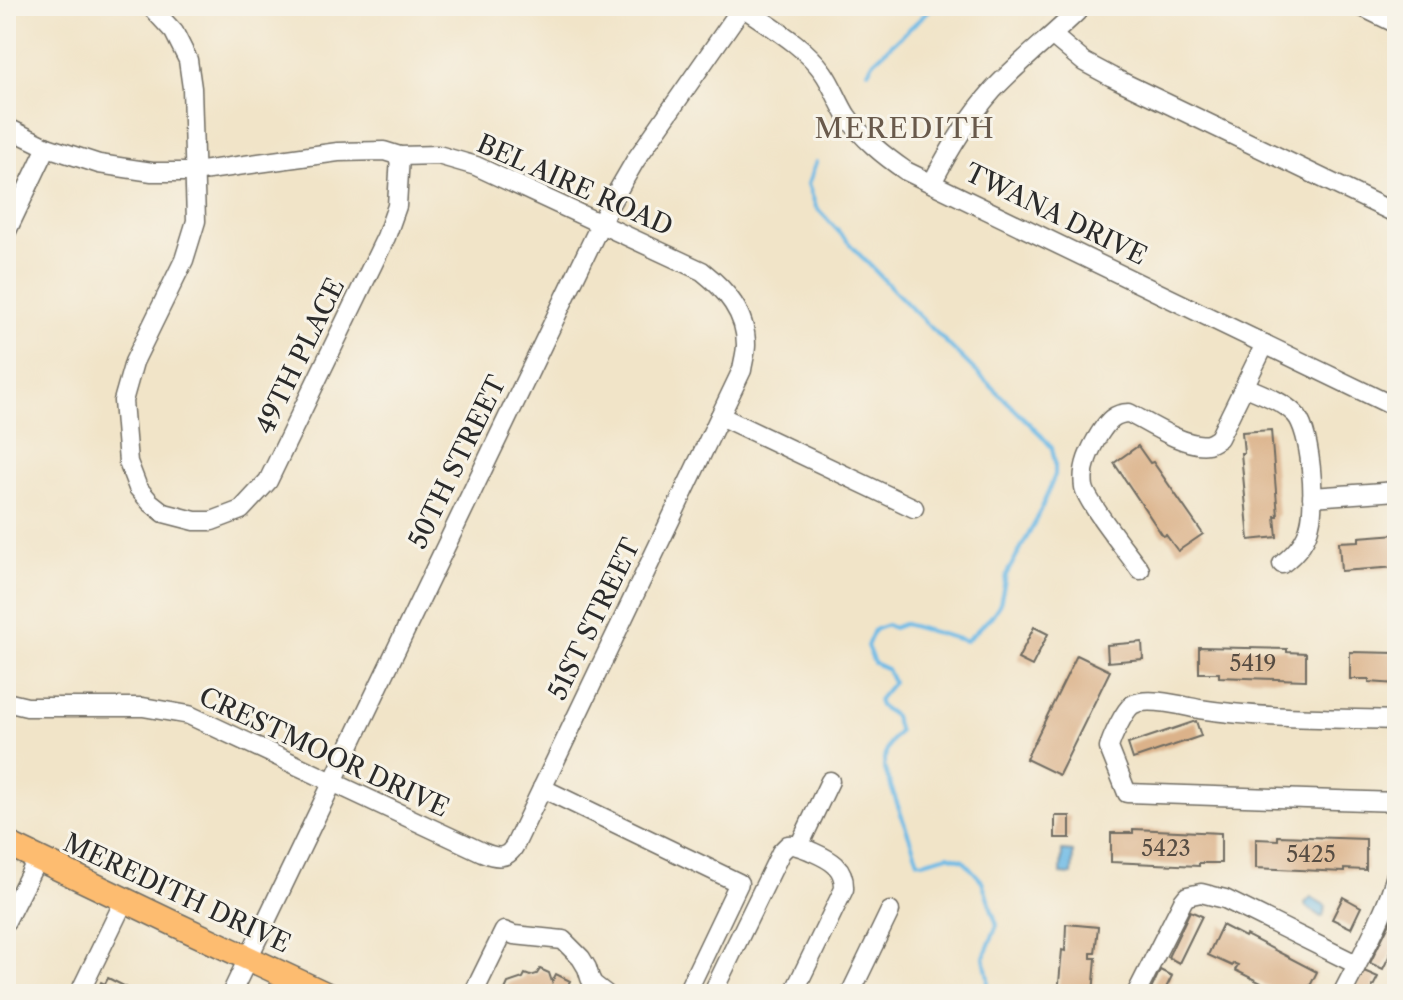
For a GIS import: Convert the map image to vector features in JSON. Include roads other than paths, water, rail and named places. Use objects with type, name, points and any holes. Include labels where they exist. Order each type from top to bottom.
[{"type":"main road","name":"MEREDITH DRIVE","points":[[6,843],[325,994]]},
{"type":"street","points":[[150,6],[174,32],[188,60],[192,88],[194,172]]},
{"type":"street","name":"TWANA DRIVE","points":[[742,6],[800,48],[822,71],[846,114],[864,138],[906,171],[1397,408]]},
{"type":"street","name":"50TH STREET","points":[[231,994],[600,224],[635,161],[742,6]]},
{"type":"street","points":[[932,183],[966,124],[991,93],[1018,64],[1053,36],[1083,6]]},
{"type":"street","points":[[1360,6],[1397,24]]},
{"type":"street","points":[[1053,36],[1084,62],[1112,77],[1397,214]]},
{"type":"street","name":"BEL AIRE ROAD","points":[[6,127],[47,147],[99,164],[152,172],[194,172],[338,152],[384,151],[400,156],[438,155],[476,166],[702,271],[719,284],[732,299],[743,321],[746,346],[742,370],[720,416]]},
{"type":"street","points":[[6,233],[47,147]]},
{"type":"street","name":"49TH PLACE","points":[[194,172],[196,221],[190,242],[134,362],[123,401],[128,462],[138,488],[164,513],[212,521],[241,510],[268,481],[386,237],[397,206],[400,156]]},
{"type":"street","points":[[1140,570],[1084,489],[1085,467],[1093,444],[1108,420],[1129,413],[1179,439],[1196,444],[1207,444],[1219,438],[1265,344]]},
{"type":"street","points":[[1246,387],[1297,415],[1308,442],[1312,497],[1310,525],[1299,548],[1282,564]]},
{"type":"street","points":[[720,416],[914,508]]},
{"type":"street","name":"51ST STREET","points":[[515,845],[720,416]]},
{"type":"street","points":[[1312,497],[1397,491]]},
{"type":"street","name":"CRESTMOOR DRIVE","points":[[6,702],[27,707],[143,707],[189,715],[491,856],[506,856],[515,845]]},
{"type":"street","points":[[1397,720],[1267,717],[1142,702],[1127,711],[1109,748],[1127,793],[1397,802]]},
{"type":"street","points":[[799,846],[830,781]]},
{"type":"street","points":[[542,788],[739,883],[686,994]]},
{"type":"street","points":[[712,994],[781,852],[788,845],[799,846],[830,860],[839,867],[845,880],[844,889],[793,994]]},
{"type":"street","points":[[6,921],[38,858]]},
{"type":"street","points":[[1342,994],[1397,871]]},
{"type":"street","points":[[1136,994],[1183,901],[1187,896],[1201,893],[1225,899],[1356,964]]},
{"type":"street","points":[[79,994],[125,899]]},
{"type":"street","points":[[850,994],[890,911]]},
{"type":"street","points":[[473,994],[504,931],[514,935],[563,940],[581,958],[593,984],[606,994]]},
{"type":"water","points":[[1062,851],[1073,852],[1072,875],[1061,874]]},
{"type":"water","points":[[1311,897],[1326,906],[1323,916],[1306,907],[1305,903]]},
{"type":"waterway","points":[[868,71],[874,61],[934,6]]},
{"type":"waterway","points":[[816,162],[808,184],[816,207],[914,311],[1041,435],[1052,448],[1055,462],[1055,475],[1037,519],[1006,575],[1000,604],[991,617],[966,641],[904,624],[874,630],[867,646],[874,663],[887,669],[893,682],[878,700],[880,706],[894,716],[899,732],[888,747],[884,767],[918,861],[948,855],[963,860],[982,881],[997,925],[984,957],[987,994]]},
{"type":"district","name":"MEREDITH","points":[[905,128]]}]
